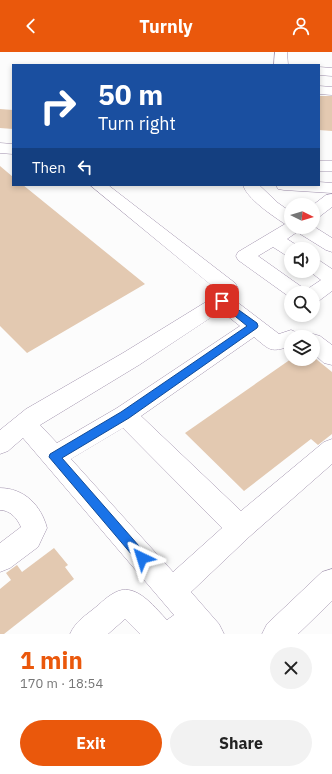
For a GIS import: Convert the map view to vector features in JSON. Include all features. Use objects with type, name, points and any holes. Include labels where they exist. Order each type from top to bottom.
[{"type":"street","points":[[281,52],[281,64]]},
{"type":"street","points":[[320,71],[332,72]]},
{"type":"street","points":[[320,90],[332,91]]},
{"type":"street","points":[[320,166],[332,166]]},
{"type":"street","points":[[0,444],[34,416],[138,354],[222,301],[228,288],[167,238],[99,186]]},
{"type":"street","points":[[251,186],[272,207],[284,215]]},
{"type":"street","points":[[300,186],[332,188]]},
{"type":"street","points":[[320,208],[332,199]]},
{"type":"street","points":[[284,233],[245,256],[288,286]]},
{"type":"street","points":[[314,234],[330,243]]},
{"type":"street","points":[[274,239],[284,245]]},
{"type":"street","points":[[320,270],[332,278]]},
{"type":"street","points":[[320,290],[332,282]]},
{"type":"street","points":[[222,301],[276,343],[284,340]]},
{"type":"street","points":[[54,457],[125,415],[254,326]]},
{"type":"street","points":[[320,348],[332,357]]},
{"type":"street","points":[[125,415],[240,528]]},
{"type":"street","points":[[25,424],[172,591],[192,628]]},
{"type":"street","points":[[172,591],[240,528],[332,448]]},
{"type":"street","points":[[0,499],[11,500],[18,503],[33,522],[34,528],[29,538],[0,559]]},
{"type":"street","points":[[277,634],[332,582]]},
{"type":"street","points":[[85,634],[122,604],[131,605],[161,634]]},
{"type":"building","points":[[320,96],[332,96],[332,131],[320,130]]},
{"type":"building","points":[[0,109],[12,110],[12,129],[0,128]]},
{"type":"building","points":[[0,166],[12,176],[12,186],[24,186],[145,284],[27,353],[0,326]]},
{"type":"building","points":[[320,362],[332,372],[332,434],[318,445],[311,439],[244,491],[185,433],[284,364],[284,366],[320,366]]},
{"type":"building","points":[[54,548],[68,565],[65,567],[74,579],[4,634],[0,634],[0,589],[11,580],[6,573],[17,565],[22,572]]},
{"type":"route","points":[[142,558],[54,457],[125,415],[254,326],[222,301]]}]
